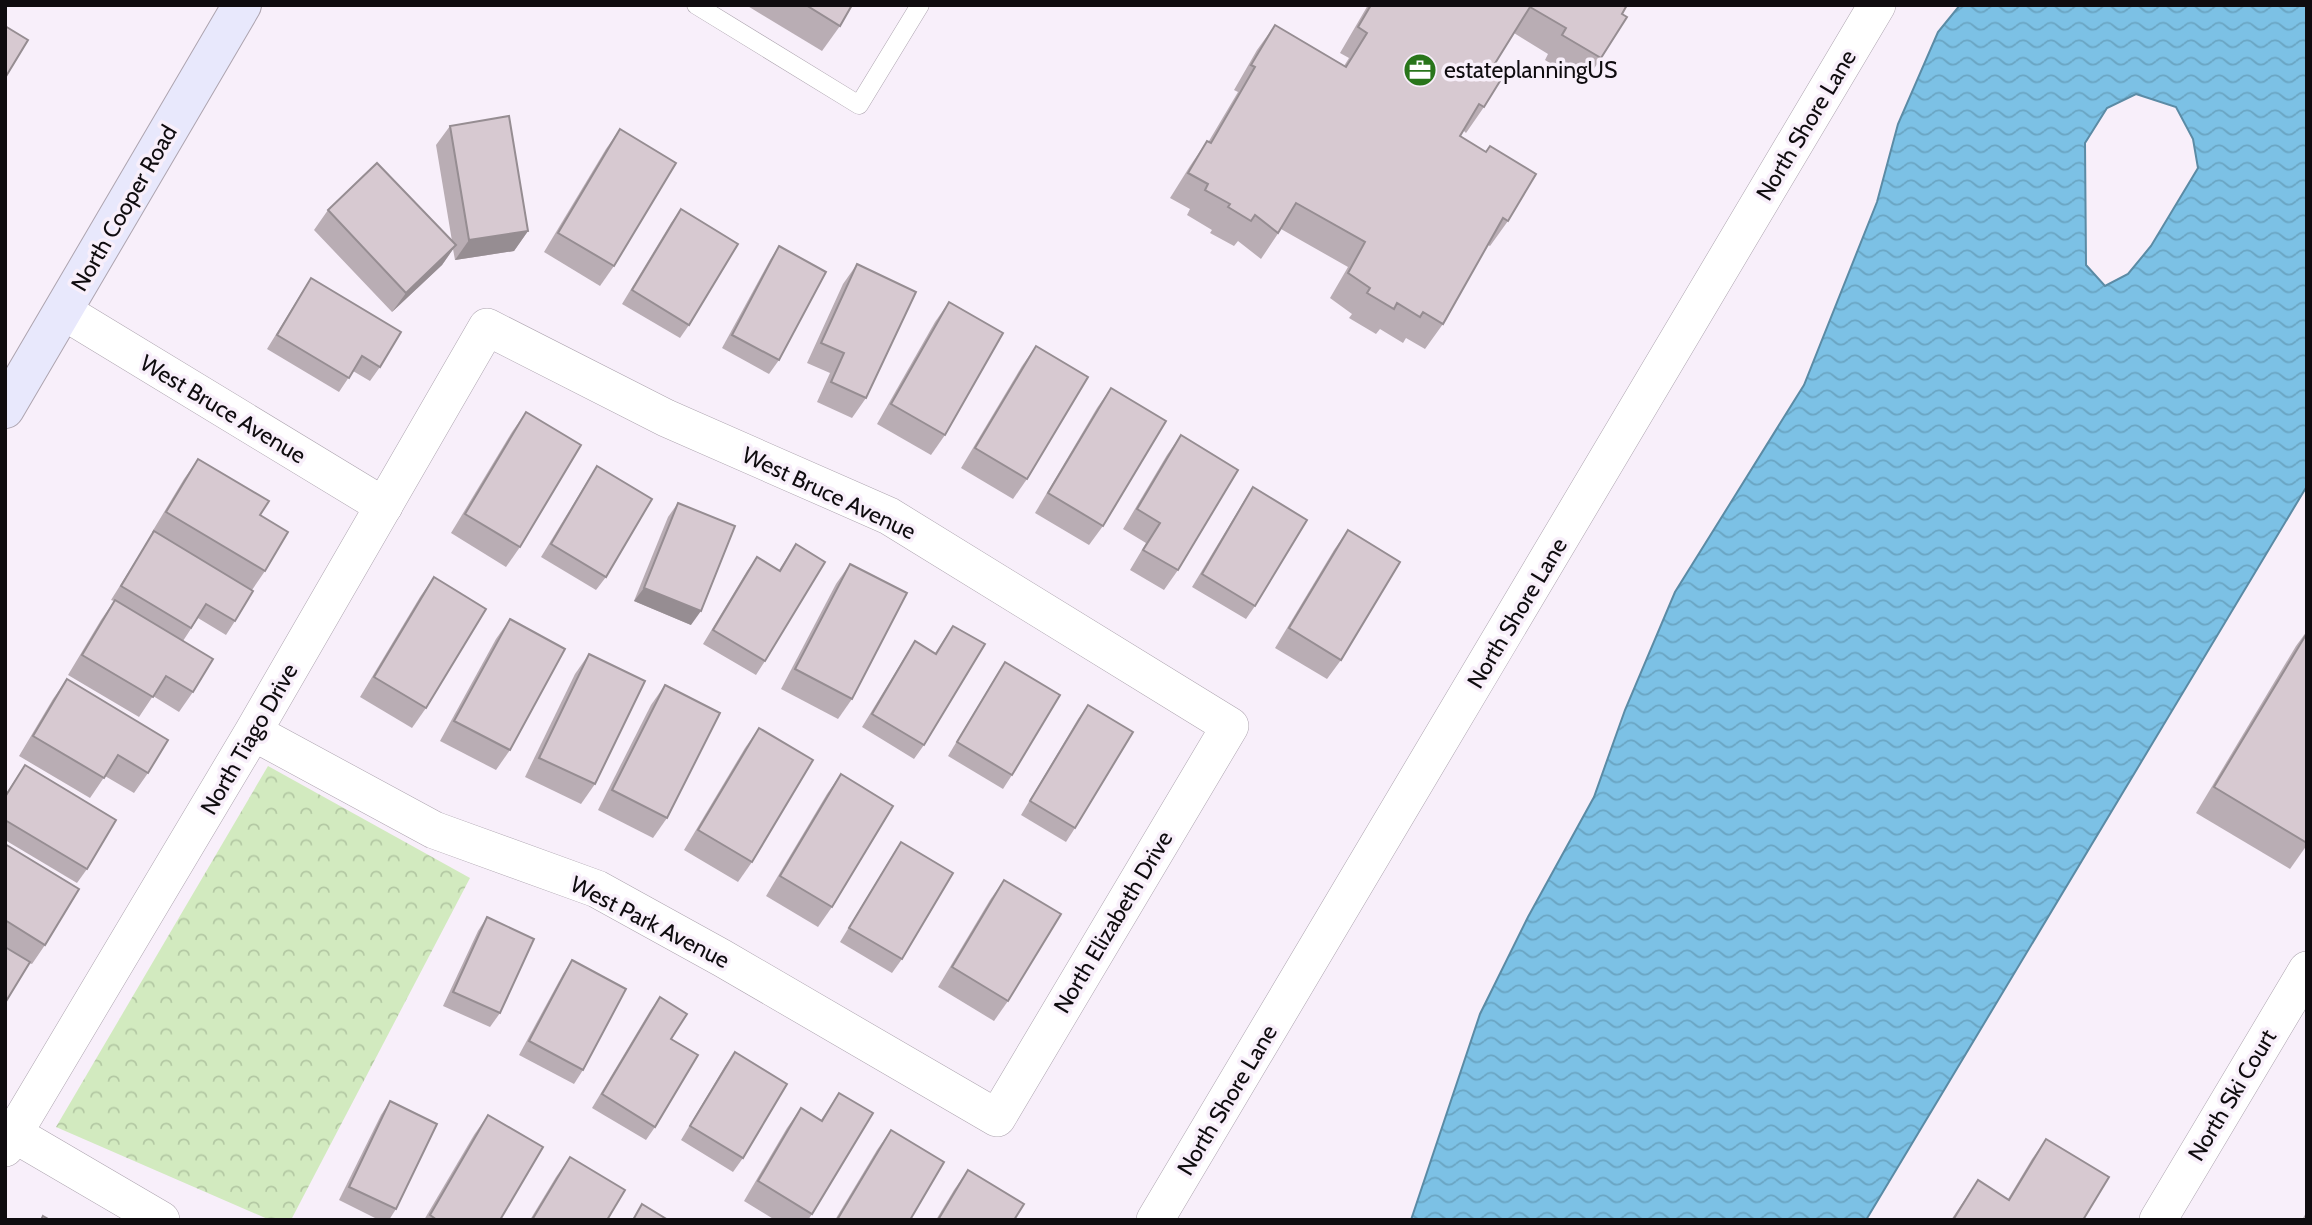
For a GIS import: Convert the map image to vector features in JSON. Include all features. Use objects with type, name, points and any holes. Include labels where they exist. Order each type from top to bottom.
[{"type":"main road","name":"North Cooper Road","points":[[5,409],[242,5]]},
{"type":"street","name":"North Shore Lane","points":[[1155,1220],[1877,5]]},
{"type":"street","name":"West Bruce Avenue","points":[[63,312],[384,506]]},
{"type":"street","name":"West Bruce Avenue","points":[[487,327],[666,418],[889,516],[1230,726]]},
{"type":"street","name":"North Tiago Drive","points":[[9,1141],[253,732],[487,327]]},
{"type":"street","name":"North Elizabeth Drive","points":[[996,1118],[1230,726]]},
{"type":"street","name":"West Park Avenue","points":[[253,732],[434,830],[597,889],[722,958],[996,1118]]},
{"type":"street","name":"North Ski Court","points":[[2158,1220],[2307,970]]},
{"type":"street","points":[[9,1141],[161,1220]]},
{"type":"lane","points":[[696,5],[859,105],[920,5]]},
{"type":"green space","points":[[268,766],[470,878],[291,1220],[270,1220],[56,1127]]},
{"type":"water","points":[[1960,5],[2307,5],[2307,486],[1866,1220],[1411,1220],[1480,1014],[1528,917],[1594,797],[1625,710],[1675,592],[1804,385],[1877,202],[1898,124],[1938,32]],"holes":[[[2136,94],[2176,107],[2193,139],[2198,168],[2151,246],[2128,274],[2105,286],[2086,265],[2085,143],[2107,108]]]},
{"type":"building","points":[[806,5],[852,5],[840,26]]},
{"type":"building","points":[[1371,5],[1627,5],[1622,14],[1627,17],[1601,58],[1562,35],[1566,28],[1530,7],[1494,65],[1505,73],[1484,107],[1479,104],[1460,136],[1486,152],[1490,146],[1536,174],[1508,221],[1503,218],[1443,324],[1423,312],[1420,317],[1397,303],[1394,309],[1367,293],[1370,288],[1348,273],[1365,242],[1296,203],[1278,233],[1255,215],[1251,221],[1228,207],[1230,204],[1205,190],[1208,184],[1188,173],[1207,141],[1211,143],[1255,67],[1251,65],[1275,25],[1346,67],[1367,33],[1358,27]]},
{"type":"building","points":[[5,26],[28,40],[5,78]]},
{"type":"building","points":[[509,116],[528,231],[469,240],[450,126]]},
{"type":"building","points":[[620,129],[676,163],[614,266],[558,233]]},
{"type":"building","points":[[377,163],[456,245],[406,293],[328,210]]},
{"type":"building","points":[[681,209],[738,244],[689,325],[632,290]]},
{"type":"building","points":[[779,246],[826,272],[779,360],[732,335]]},
{"type":"building","points":[[857,264],[916,292],[866,398],[831,382],[844,353],[821,343]]},
{"type":"building","points":[[311,278],[401,332],[380,367],[362,356],[349,378],[277,335]]},
{"type":"building","points":[[949,302],[1003,333],[945,435],[891,404]]},
{"type":"building","points":[[1036,346],[1088,377],[1027,479],[975,448]]},
{"type":"building","points":[[1111,388],[1166,421],[1103,526],[1048,493]]},
{"type":"building","points":[[526,412],[581,445],[520,547],[465,514]]},
{"type":"building","points":[[1181,435],[1238,470],[1178,570],[1143,550],[1160,523],[1137,509]]},
{"type":"building","points":[[198,459],[269,501],[260,515],[288,532],[265,571],[166,512]]},
{"type":"building","points":[[597,466],[652,499],[606,577],[551,544]]},
{"type":"building","points":[[1253,487],[1307,520],[1255,606],[1202,574]]},
{"type":"building","points":[[678,503],[735,526],[701,611],[644,588]]},
{"type":"building","points":[[1348,530],[1400,562],[1341,660],[1289,628]]},
{"type":"building","points":[[154,531],[253,591],[235,621],[206,604],[191,628],[121,586]]},
{"type":"building","points":[[796,544],[825,562],[765,661],[713,630],[757,557],[780,571]]},
{"type":"building","points":[[850,564],[907,593],[852,699],[795,669]]},
{"type":"building","points":[[434,577],[486,609],[426,708],[374,677]]},
{"type":"building","points":[[115,600],[213,659],[193,692],[166,676],[153,697],[82,655]]},
{"type":"building","points":[[510,619],[565,649],[510,750],[454,721]]},
{"type":"building","points":[[953,626],[985,644],[924,745],[872,714],[915,641],[936,654]]},
{"type":"building","points":[[2307,633],[2307,843],[2214,787]]},
{"type":"building","points":[[589,654],[645,681],[595,784],[539,758]]},
{"type":"building","points":[[1005,662],[1060,695],[1012,775],[957,742]]},
{"type":"building","points":[[67,679],[168,740],[148,773],[118,755],[104,778],[33,736]]},
{"type":"building","points":[[665,685],[720,713],[667,818],[612,790]]},
{"type":"building","points":[[1088,705],[1133,732],[1075,828],[1030,801]]},
{"type":"building","points":[[759,728],[813,760],[752,862],[698,830]]},
{"type":"building","points":[[25,765],[116,820],[87,869],[5,820],[5,797]]},
{"type":"building","points":[[841,774],[893,806],[832,907],[780,876]]},
{"type":"building","points":[[901,842],[953,873],[902,959],[849,928]]},
{"type":"building","points":[[5,844],[79,889],[45,945],[5,920]]},
{"type":"building","points":[[1004,880],[1061,914],[1008,1001],[952,967]]},
{"type":"building","points":[[487,917],[534,939],[500,1013],[453,992]]},
{"type":"building","points":[[5,947],[30,962],[5,1003]]},
{"type":"building","points":[[572,960],[626,989],[583,1070],[529,1041]]},
{"type":"building","points":[[660,997],[687,1014],[671,1039],[698,1055],[655,1127],[602,1094]]},
{"type":"building","points":[[735,1052],[787,1084],[743,1158],[690,1126]]},
{"type":"building","points":[[839,1093],[873,1113],[812,1214],[758,1181],[801,1108],[822,1121]]},
{"type":"building","points":[[390,1101],[437,1124],[396,1209],[349,1187]]},
{"type":"building","points":[[488,1115],[543,1147],[500,1220],[437,1220],[430,1215]]},
{"type":"building","points":[[891,1130],[944,1162],[910,1220],[837,1220]]},
{"type":"building","points":[[2046,1139],[2109,1177],[2083,1220],[1953,1220],[1978,1180],[2009,1200]]},
{"type":"building","points":[[570,1157],[625,1190],[607,1220],[532,1220]]},
{"type":"building","points":[[968,1170],[1024,1204],[1014,1220],[938,1220]]},
{"type":"building","points":[[642,1204],[668,1220],[633,1220]]},
{"type":"place","name":"estateplanningUS","points":[[1420,70]]}]
